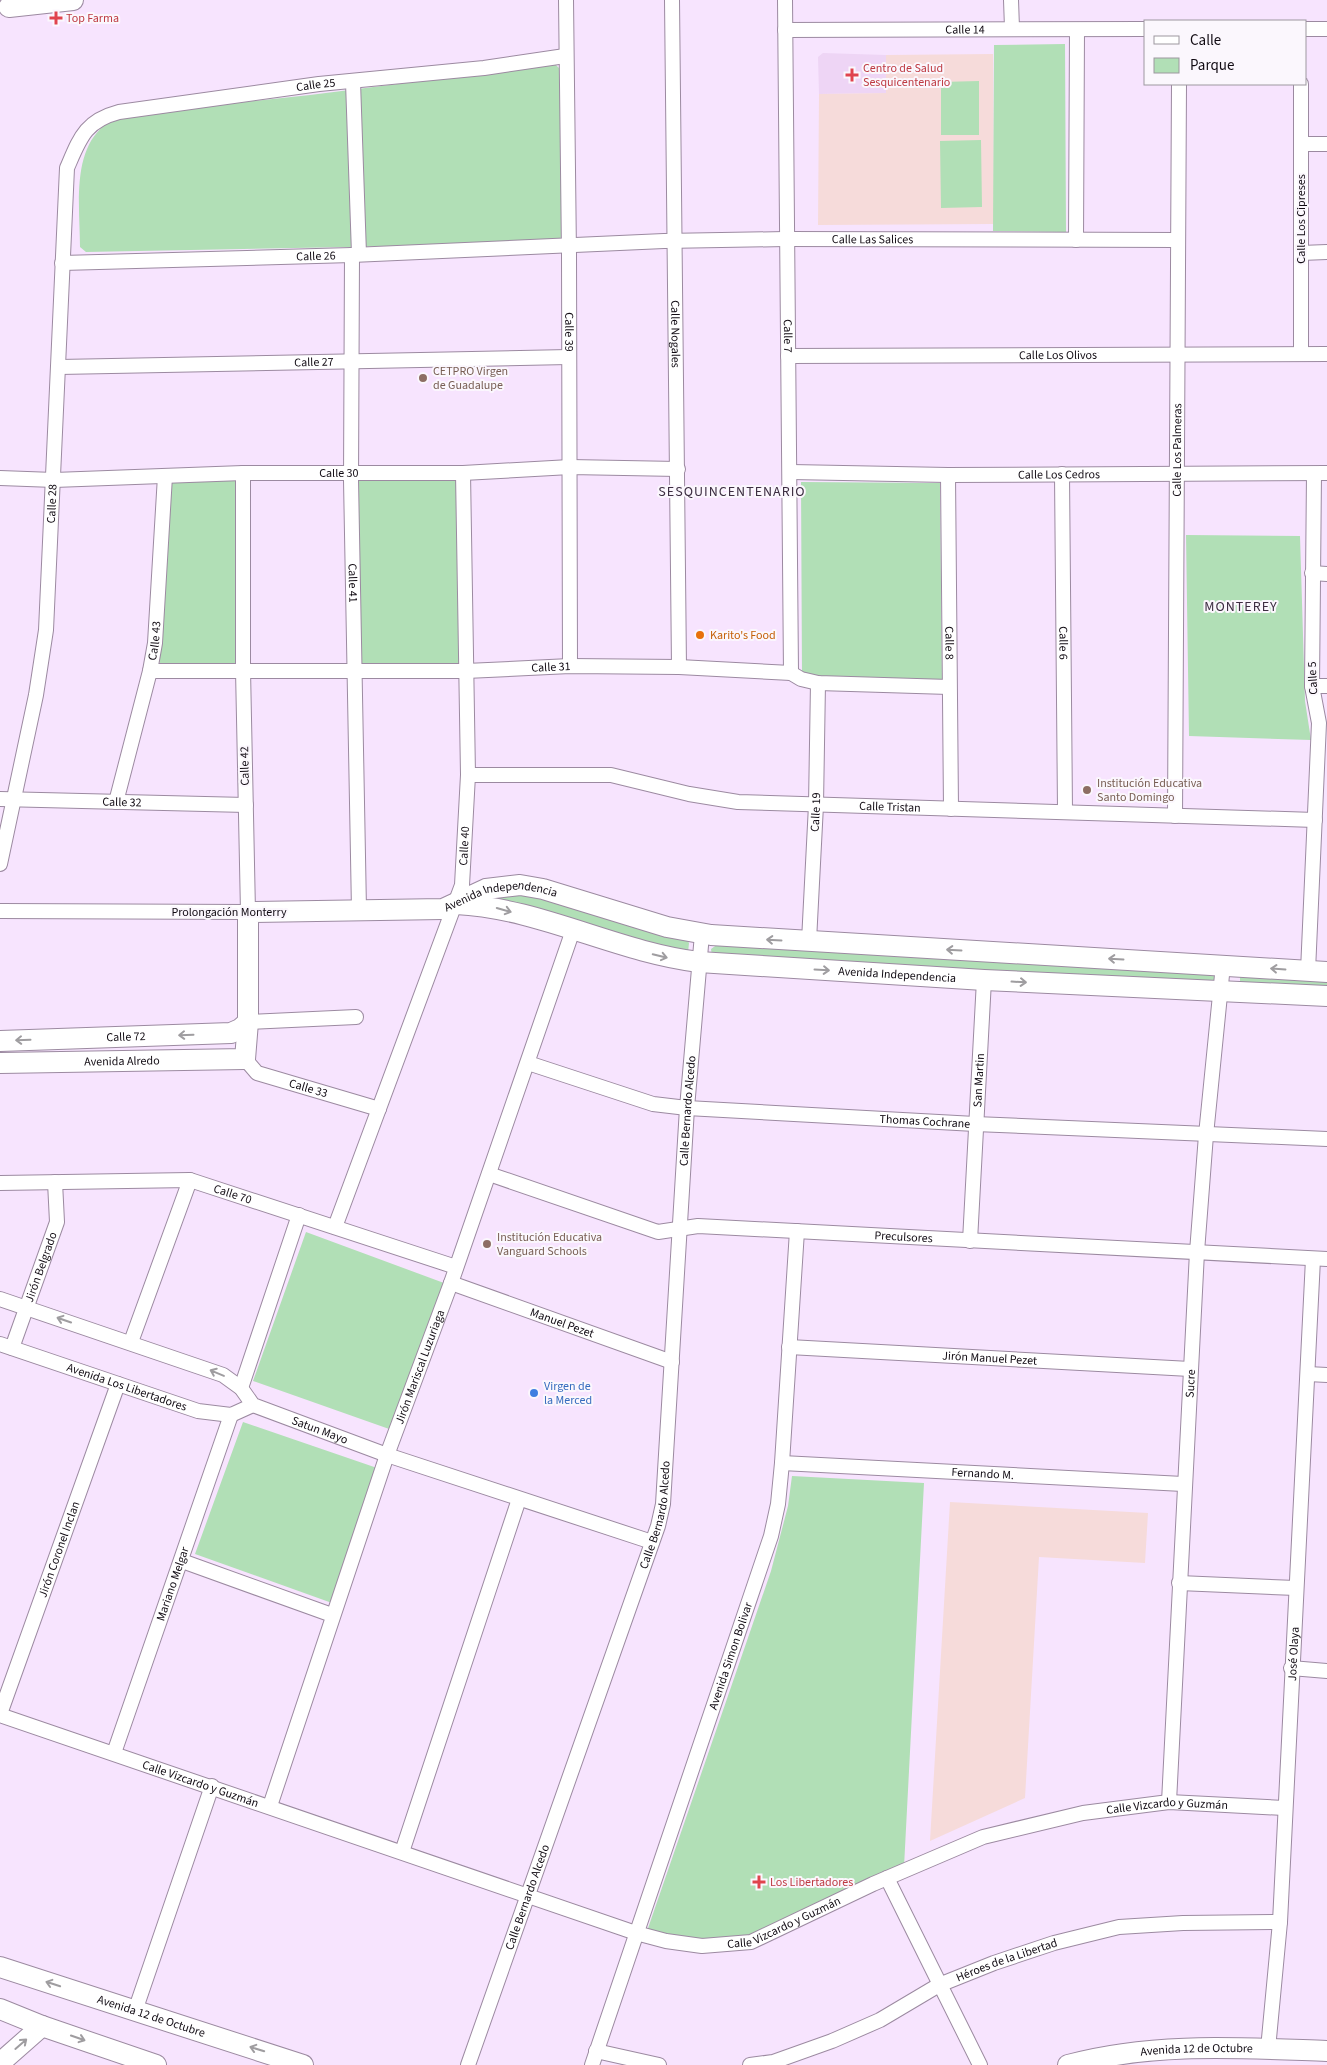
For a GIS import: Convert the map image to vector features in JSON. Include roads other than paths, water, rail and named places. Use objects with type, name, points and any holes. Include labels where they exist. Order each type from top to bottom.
[{"type":"street","points":[[4,8],[29,0]]},
{"type":"street","points":[[4,8],[73,0]]},
{"type":"street","name":"Calle 39","points":[[566,0],[565,56],[570,357],[570,666]]},
{"type":"street","name":"Calle Nogales","points":[[672,0],[673,242],[678,469],[679,667]]},
{"type":"street","name":"Calle 7","points":[[785,0],[786,239],[791,472],[791,673]]},
{"type":"street","points":[[1011,0],[1012,28]]},
{"type":"street","name":"Calle 14","points":[[785,30],[1144,29]]},
{"type":"street","points":[[1307,29],[1327,29]]},
{"type":"street","points":[[1076,240],[1077,30]]},
{"type":"street","name":"Calle 25","points":[[79,141],[90,124],[104,116],[119,112],[318,84],[484,68],[565,56]]},
{"type":"street","name":"Calle 41","points":[[353,82],[355,255],[350,362],[359,910]]},
{"type":"street","name":"Calle Los Palmeras","points":[[1175,816],[1179,85]]},
{"type":"street","name":"Calle Los Cipreses","points":[[1300,354],[1301,85]]},
{"type":"street","name":"Calle 28","points":[[0,864],[7,799],[46,630],[67,168],[79,141]]},
{"type":"street","points":[[1301,144],[1327,144]]},
{"type":"street","name":"Calle Las Salices","points":[[569,246],[786,239],[1177,240]]},
{"type":"street","name":"Calle 26","points":[[62,262],[355,255],[569,246]]},
{"type":"street","points":[[1301,253],[1327,252]]},
{"type":"street","name":"Calle Los Olivos","points":[[788,356],[1327,354]]},
{"type":"street","name":"Calle 27","points":[[59,367],[570,357]]},
{"type":"street","name":"Calle 30","points":[[0,478],[54,480],[243,473],[464,473],[570,467],[678,469]]},
{"type":"street","name":"Calle Los Cedros","points":[[791,472],[948,475],[1320,474]]},
{"type":"street","name":"Calle 42","points":[[243,473],[243,670],[248,912],[248,1022],[245,1059]]},
{"type":"street","name":"Calle 40","points":[[335,1227],[462,885],[468,775],[464,473]]},
{"type":"street","name":"Calle 6","points":[[1062,474],[1065,811]]},
{"type":"street","name":"Calle 5","points":[[1318,972],[1315,820],[1318,723],[1312,686],[1312,574],[1320,474]]},
{"type":"street","name":"Calle 8","points":[[948,475],[951,809]]},
{"type":"street","name":"Calle 43","points":[[116,802],[150,671],[157,606],[165,476]]},
{"type":"street","points":[[1312,574],[1327,574]]},
{"type":"street","name":"Calle 31","points":[[150,671],[466,671],[570,666],[679,667],[791,673],[801,680],[818,683],[949,687]]},
{"type":"street","name":"Calle 19","points":[[809,941],[816,805],[818,683]]},
{"type":"street","points":[[1312,686],[1327,686]]},
{"type":"street","name":"Calle Tristan","points":[[468,775],[611,775],[689,794],[738,802],[1315,820]]},
{"type":"street","name":"Calle 32","points":[[7,799],[246,804]]},
{"type":"street","name":"Avenida Independencia","points":[[456,904],[486,889],[520,885],[543,889],[667,927],[702,934],[1318,972]]},
{"type":"street","name":"Prolongación Monterry","points":[[0,912],[430,910],[443,909],[456,904]]},
{"type":"street","name":"Avenida Independencia","points":[[456,904],[489,906],[632,949],[699,962],[984,980],[1327,996]]},
{"type":"street","name":"Jirón Mariscal Luzuriaga","points":[[270,1806],[332,1615],[387,1455],[451,1283],[573,930]]},
{"type":"street","name":"Calle Bernardo Alcedo","points":[[468,2065],[652,1542],[663,1504],[687,1108],[702,934]]},
{"type":"street","name":"Sucre","points":[[1169,1802],[1183,1484],[1197,1252],[1206,1135],[1222,991],[1223,965]]},
{"type":"street","name":"San Martin","points":[[970,1241],[984,980]]},
{"type":"street","points":[[248,1022],[356,1018]]},
{"type":"street","name":"Calle 72","points":[[0,1041],[216,1034],[240,1029],[248,1022]]},
{"type":"street","points":[[214,1060],[216,1034]]},
{"type":"street","name":"Calle 33","points":[[245,1059],[257,1073],[379,1109]]},
{"type":"street","name":"Avenida Alredo","points":[[0,1063],[245,1059]]},
{"type":"street","name":"Thomas Cochrane","points":[[528,1063],[653,1104],[687,1108],[975,1124],[1327,1139]]},
{"type":"street","name":"Preculsores","points":[[489,1174],[658,1232],[698,1226],[1320,1259]]},
{"type":"street","points":[[131,1342],[190,1180]]},
{"type":"street","name":"Calle 70","points":[[0,1183],[190,1180],[299,1214],[456,1267]]},
{"type":"street","name":"Jirón Belgrado","points":[[6,1346],[26,1307],[57,1222],[55,1182]]},
{"type":"street","points":[[241,1388],[299,1214]]},
{"type":"street","name":"Avenida Simon Bolivar","points":[[592,2065],[762,1566],[778,1504],[797,1231]]},
{"type":"street","name":"José Olaya","points":[[1268,2049],[1280,1922],[1291,1668],[1308,1374],[1320,1259]]},
{"type":"street","name":"Manuel Pezet","points":[[451,1283],[672,1362]]},
{"type":"street","points":[[0,1299],[131,1342],[223,1375],[241,1388],[253,1405],[231,1415]]},
{"type":"street","name":"Avenida Los Libertadores","points":[[6,1346],[198,1411],[231,1415]]},
{"type":"street","name":"Jirón Manuel Pezet","points":[[789,1347],[1190,1369]]},
{"type":"street","points":[[1308,1374],[1327,1374]]},
{"type":"street","name":"Jirón Coronel Inclan","points":[[0,1714],[118,1384]]},
{"type":"street","name":"Satun Mayo","points":[[253,1405],[387,1455],[652,1542]]},
{"type":"street","name":"Mariano Melgar","points":[[114,1752],[182,1561],[231,1415]]},
{"type":"street","name":"Fernando M.","points":[[782,1464],[1183,1484]]},
{"type":"street","points":[[402,1852],[519,1499]]},
{"type":"street","points":[[182,1561],[332,1615]]},
{"type":"street","points":[[1179,1583],[1296,1588]]},
{"type":"street","points":[[1291,1668],[1327,1670]]},
{"type":"street","name":"Calle Vizcardo y Guzmán","points":[[0,1714],[636,1933],[666,1941],[702,1946],[751,1942],[887,1878],[983,1837],[1083,1813],[1169,1802],[1284,1808]]},
{"type":"street","points":[[135,2011],[212,1786]]},
{"type":"street","points":[[887,1878],[980,2065]]},
{"type":"street","name":"Héroes de la Libertad","points":[[750,2065],[774,2062],[832,2041],[880,2020],[939,1985],[994,1963],[1054,1943],[1119,1927],[1183,1923],[1280,1922]]},
{"type":"street","name":"Avenida 12 de Octubre","points":[[0,1967],[303,2065]]},
{"type":"street","points":[[0,2009],[42,2026],[156,2065]]},
{"type":"street","points":[[0,2063],[42,2026]]},
{"type":"street","name":"Avenida 12 de Octubre","points":[[1068,2065],[1102,2056],[1145,2050],[1268,2049],[1327,2051]]},
{"type":"street","points":[[596,2051],[659,2065]]},
{"type":"place","name":"Top Farma","points":[[56,18]]},
{"type":"place","name":"Centro de Salud Sesquicentenario","points":[[852,75]]},
{"type":"place","name":"CETPRO Virgen de Guadalupe","points":[[423,378]]},
{"type":"place","name":"Karito's Food","points":[[700,635]]},
{"type":"place","name":"Institución Educativa Santo Domingo","points":[[1087,790]]},
{"type":"place","name":"Institución Educativa Vanguard Schools","points":[[487,1244]]},
{"type":"place","name":"Virgen de la Merced","points":[[534,1393]]},
{"type":"place","name":"Los Libertadores","points":[[759,1882]]},
{"type":"district","name":"SESQUINCENTENARIO","points":[[732,492]]},
{"type":"district","name":"MONTEREY","points":[[1241,607]]}]
